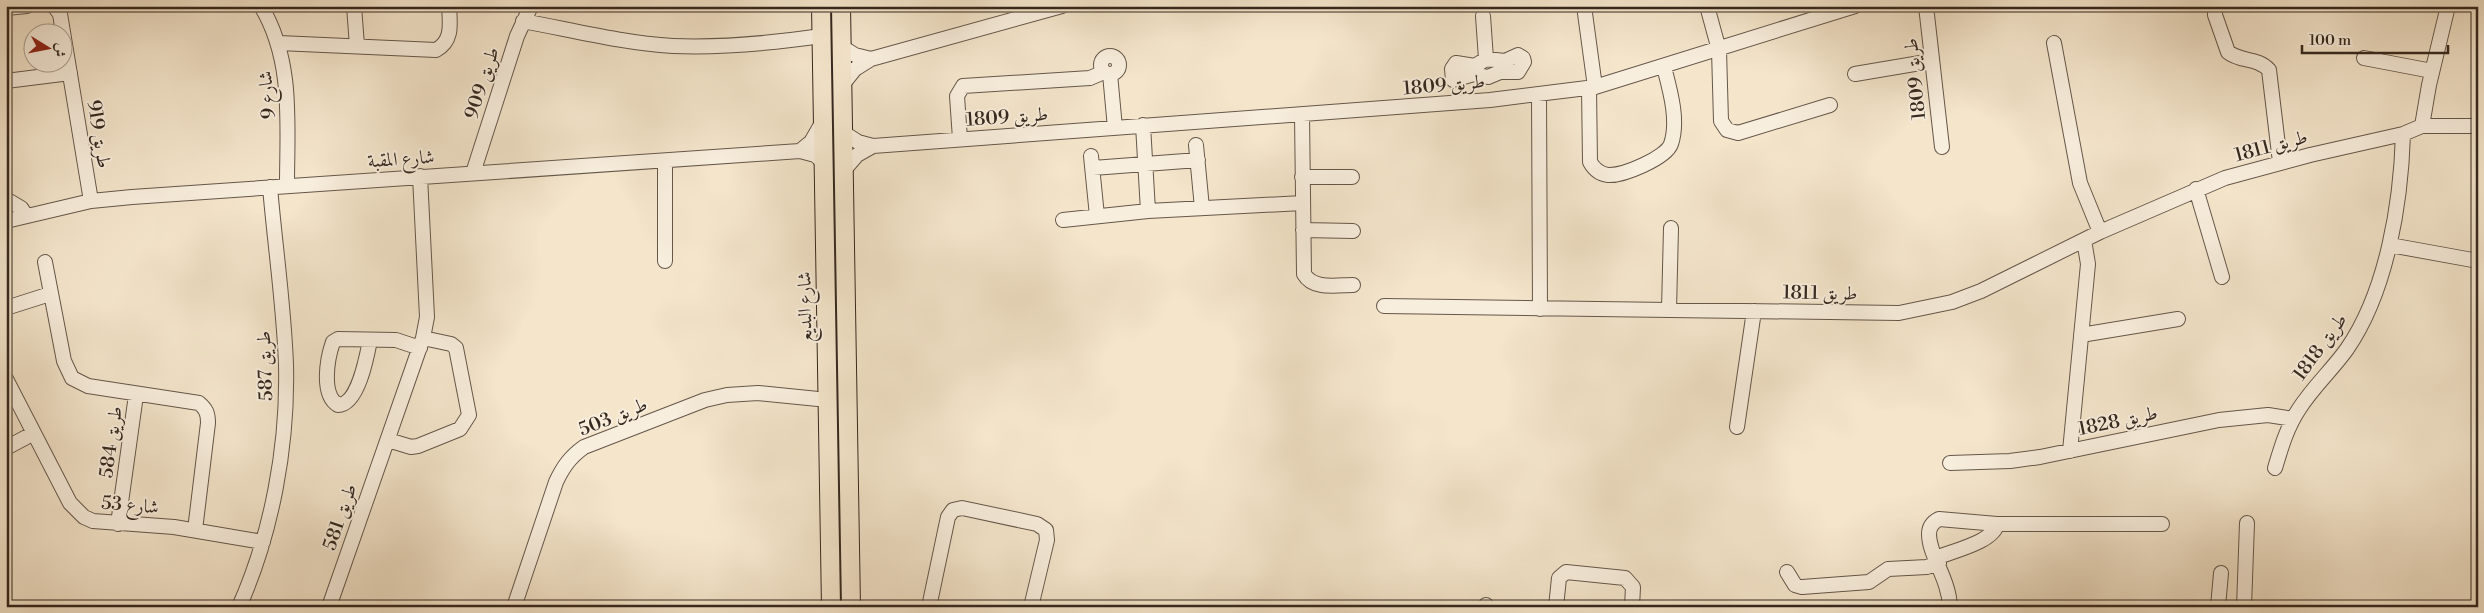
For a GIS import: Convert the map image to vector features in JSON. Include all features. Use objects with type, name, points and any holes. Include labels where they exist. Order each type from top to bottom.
[{"type":"main road","name":"شارع البديع","points":[[821,6],[831,607]]},
{"type":"main road","points":[[842,6],[851,607]]},
{"type":"main road","points":[[825,236],[846,236]]},
{"type":"street","name":"شارع 9","points":[[261,6],[279,43],[287,84],[287,185]]},
{"type":"street","points":[[354,6],[357,46]]},
{"type":"street","points":[[279,43],[436,50],[444,46],[449,38],[449,6]]},
{"type":"street","name":"طريق 909","points":[[473,173],[522,21],[531,6]]},
{"type":"street","points":[[843,84],[855,69],[871,59],[1062,6]]},
{"type":"street","points":[[1584,6],[1592,88],[1590,162],[1597,171],[1614,175],[1658,159],[1670,146],[1673,133],[1672,103],[1664,67]]},
{"type":"street","points":[[1707,6],[1719,50],[1721,121],[1724,128],[1730,132],[1738,133],[1830,105]]},
{"type":"street","name":"طريق 1809","points":[[844,133],[858,142],[873,146],[1302,116],[1539,95],[1592,88],[1719,50],[1855,6]]},
{"type":"street","name":"طريق 1809","points":[[1926,6],[1942,148]]},
{"type":"street","points":[[2215,6],[2228,52],[2232,55],[2260,63],[2269,70],[2280,162]]},
{"type":"street","points":[[2422,126],[2432,71],[2448,6]]},
{"type":"street","name":"طريق 919","points":[[59,7],[91,201]]},
{"type":"street","points":[[1482,16],[1480,69],[1490,100]]},
{"type":"street","points":[[522,21],[671,46],[722,46],[821,36]]},
{"type":"street","points":[[2054,43],[2080,183],[2100,232]]},
{"type":"street","points":[[842,47],[855,55],[871,59]]},
{"type":"street","points":[[2364,58],[2432,71]]},
{"type":"street","points":[[1855,74],[1932,60]]},
{"type":"street","points":[[1453,86],[1480,69],[1502,66]]},
{"type":"street","points":[[6,81],[70,73]]},
{"type":"street","points":[[960,139],[957,96],[963,86],[1090,78],[1107,73],[1115,128]]},
{"type":"street","points":[[1539,95],[1540,309]]},
{"type":"street","points":[[1302,116],[1304,270],[1309,281],[1316,284],[1353,285]]},
{"type":"street","points":[[800,151],[811,142],[822,123]]},
{"type":"street","points":[[1143,126],[1148,211]]},
{"type":"street","name":"طريق 1811","points":[[1384,306],[1898,313],[1952,302],[1981,291],[2100,232],[2196,189],[2280,162],[2403,134],[2422,126],[2478,126]]},
{"type":"street","name":"طريق 1818","points":[[2275,468],[2293,419],[2304,401],[2346,349],[2356,333],[2372,298],[2390,245],[2402,180],[2403,134]]},
{"type":"street","points":[[1196,145],[1202,208]]},
{"type":"street","points":[[845,169],[857,155],[873,146]]},
{"type":"street","name":"شارع المقبة","points":[[6,221],[91,201],[287,185],[800,151],[810,153],[823,162]]},
{"type":"street","points":[[1097,216],[1092,162],[1146,164],[1198,160]]},
{"type":"street","points":[[665,161],[665,261]]},
{"type":"street","name":"طريق 581","points":[[329,607],[422,343],[427,317],[420,176]]},
{"type":"street","points":[[1302,177],[1352,177]]},
{"type":"street","name":"طريق 587","points":[[263,542],[279,462],[286,390],[286,363],[270,187]]},
{"type":"street","points":[[2196,189],[2222,277]]},
{"type":"street","points":[[6,199],[21,208],[26,215]]},
{"type":"street","points":[[1063,220],[1148,211],[1303,203]]},
{"type":"street","points":[[1668,310],[1671,228]]},
{"type":"street","points":[[1303,230],[1352,231]]},
{"type":"street","points":[[2070,451],[2088,264],[2084,240]]},
{"type":"street","points":[[2390,245],[2478,261]]},
{"type":"street","name":"طريق 584","points":[[45,262],[66,371],[72,378],[88,386],[136,395],[199,403],[205,408],[208,415],[195,530]]},
{"type":"street","points":[[6,308],[50,294]]},
{"type":"street","points":[[1737,427],[1754,311]]},
{"type":"street","points":[[2081,335],[2178,319]]},
{"type":"street","points":[[370,340],[365,364],[354,392],[348,402],[338,405],[329,396],[328,384],[329,356],[333,342],[338,340],[370,340],[396,340],[451,344],[456,348],[468,415],[460,429],[418,446],[411,447],[388,440]]},
{"type":"street","name":"شارع 53","points":[[6,378],[76,511],[94,521],[195,530],[263,542]]},
{"type":"street","name":"طريق 503","points":[[514,607],[562,468],[572,456],[584,447],[705,400],[727,395],[758,394],[828,400]]},
{"type":"street","name":"طريق 584","points":[[118,524],[136,395]]},
{"type":"street","name":"طريق 1828","points":[[1950,463],[2025,460],[2219,420],[2268,415],[2293,419]]},
{"type":"street","points":[[6,448],[34,433]]},
{"type":"street","points":[[929,607],[948,517],[953,510],[962,508],[1037,524],[1046,530],[1047,540],[1031,607]]},
{"type":"street","points":[[1950,607],[1948,589],[1929,533],[1935,521],[1944,518],[1997,524],[2162,524]]},
{"type":"street","points":[[2244,607],[2248,523]]},
{"type":"street","points":[[1787,572],[1794,585],[1802,587],[1869,582],[1888,569],[1927,567],[1937,560],[1988,538],[1996,531],[1997,524]]},
{"type":"street","points":[[239,607],[254,573],[263,542]]},
{"type":"street","points":[[1556,607],[1559,578],[1566,572],[1629,580],[1633,587],[1632,607]]},
{"type":"street","points":[[2218,607],[2221,573]]}]
